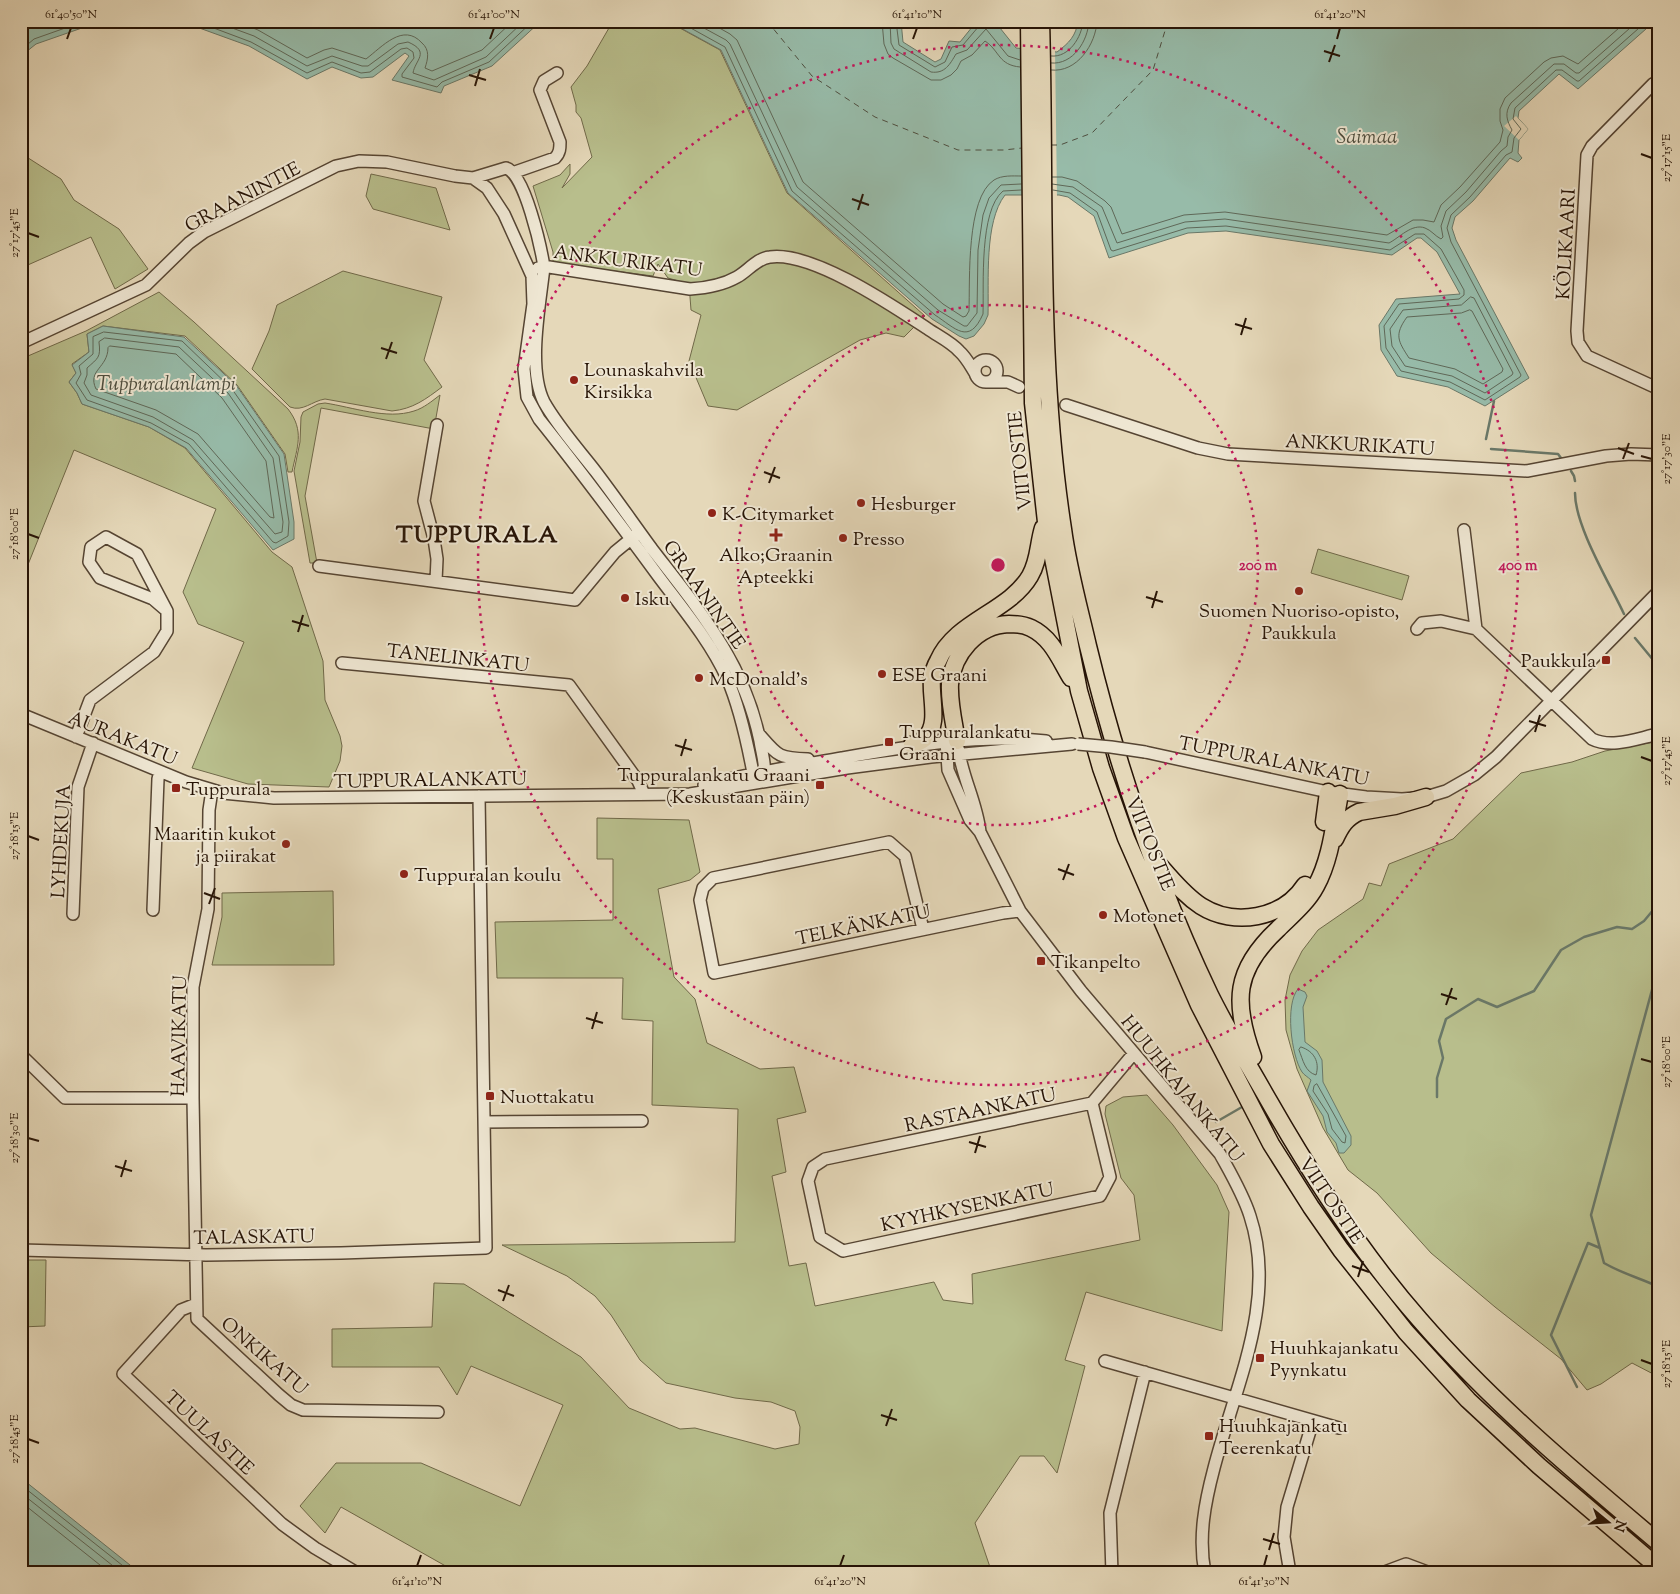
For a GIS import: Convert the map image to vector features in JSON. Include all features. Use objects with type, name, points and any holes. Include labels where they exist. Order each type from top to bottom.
[{"type":"highway","name":"VIITOSTIE","points":[[1035,25],[1038,218],[1033,403],[1046,522],[1079,691],[1101,768],[1126,838],[1199,1004],[1271,1144],[1311,1207],[1406,1332],[1468,1400],[1539,1466],[1659,1568]]},
{"type":"highway","name":"VIITOSTIE","points":[[1038,218],[1051,430],[1063,530],[1076,598],[1112,738],[1133,806],[1169,900],[1211,996],[1287,1134],[1318,1184],[1364,1251],[1419,1320],[1483,1388],[1552,1453],[1659,1543]]},
{"type":"highway","points":[[912,745],[926,738],[931,730],[933,720],[932,677],[938,659],[949,644],[970,625],[1012,596],[1030,577],[1036,564],[1040,537],[1046,522]]},
{"type":"highway","points":[[952,748],[950,684],[954,668],[961,652],[972,639],[984,630],[998,625],[1015,624],[1030,627],[1050,643],[1079,691]]},
{"type":"highway","points":[[952,748],[939,693],[942,670],[951,652],[970,625]]},
{"type":"highway","points":[[1153,858],[1188,896],[1218,914],[1233,917],[1251,917],[1269,913],[1286,904],[1300,892],[1312,875],[1318,859],[1334,793]]},
{"type":"highway","points":[[1270,1103],[1246,1036],[1240,1003],[1241,992],[1246,969],[1251,958],[1309,898],[1322,873],[1327,858],[1334,793]]},
{"type":"highway","points":[[1284,923],[1316,894],[1326,872],[1335,839],[1347,819],[1359,812],[1395,806],[1426,797]]},
{"type":"street","points":[[515,172],[555,158],[558,155],[560,142],[540,90],[544,81],[557,73]]},
{"type":"street","name":"KÖLIKAARI","points":[[1659,82],[1653,84],[1592,146],[1588,155],[1577,331],[1578,342],[1587,356],[1659,389]]},
{"type":"street","name":"GRAANINTIE","points":[[21,343],[146,285],[189,243],[204,232],[336,166],[346,163],[373,161],[473,178],[506,168],[515,172],[535,225],[544,267],[535,359],[536,375],[544,401],[692,621],[726,677],[760,775]]},
{"type":"street","name":"GRAANINTIE","points":[[473,178],[488,188],[504,214],[530,270],[533,282],[533,304],[524,369],[527,397],[540,418],[635,536],[703,614],[729,654],[747,695],[758,733],[760,775]]},
{"type":"street","name":"ANKKURIKATU","points":[[530,270],[544,267],[690,289],[707,288],[725,282],[769,257],[786,257],[810,263],[876,295],[959,350],[986,359]]},
{"type":"street","name":"ANKKURIKATU","points":[[959,350],[975,373]]},
{"type":"street","points":[[1008,382],[980,380],[975,373],[977,365],[986,359],[993,361],[1008,382],[1019,388]]},
{"type":"street","points":[[990,382],[996,378],[998,367]]},
{"type":"street","name":"ANKKURIKATU","points":[[1066,405],[1198,448],[1228,454],[1527,471],[1606,456],[1631,454],[1659,455]]},
{"type":"street","points":[[436,581],[437,559],[424,501],[437,425]]},
{"type":"street","points":[[1464,530],[1476,629]]},
{"type":"street","points":[[319,566],[575,600],[615,552],[635,536]]},
{"type":"street","points":[[76,736],[90,700],[154,652],[167,631],[167,611],[137,554],[106,537],[91,547],[89,562],[100,578],[153,598],[167,611]]},
{"type":"street","name":"TUPPURALANKATU","points":[[760,775],[847,768],[952,748],[1022,739],[1145,752],[1334,793],[1393,798],[1426,797],[1446,791],[1474,775],[1496,757],[1659,591]]},
{"type":"street","points":[[1417,629],[1422,623],[1441,621],[1476,629],[1592,739],[1600,743],[1618,742],[1659,734]]},
{"type":"street","name":"TANELINKATU","points":[[342,663],[569,685],[647,794]]},
{"type":"street","name":"AURAKATU","points":[[22,717],[76,736],[160,772],[212,790]]},
{"type":"street","points":[[758,733],[771,749],[782,757],[830,760]]},
{"type":"street","name":"LYHDEKUJA","points":[[73,914],[78,787],[93,743]]},
{"type":"street","name":"TUPPURALANKATU","points":[[212,790],[243,796],[274,798],[647,794],[760,775],[912,745],[952,748]]},
{"type":"street","name":"HUUHKAJANKATU","points":[[952,748],[978,816],[980,832],[1020,911],[1081,991],[1220,1154],[1237,1183],[1250,1216],[1256,1244],[1258,1308],[1250,1346],[1218,1453],[1206,1501],[1202,1530],[1202,1559],[1205,1573]]},
{"type":"street","points":[[153,910],[158,779],[160,772]]},
{"type":"street","name":"HAAVIKATU","points":[[197,1255],[193,1098],[194,987],[208,909],[209,810],[212,790]]},
{"type":"street","points":[[480,796],[484,1122],[642,1121]]},
{"type":"street","name":"TELKÄNKATU","points":[[923,929],[905,856],[889,842],[713,878],[703,888],[700,900],[714,973],[923,929],[1020,911]]},
{"type":"street","points":[[1092,1103],[1134,1053]]},
{"type":"street","points":[[21,1055],[65,1098],[193,1098]]},
{"type":"street","name":"RASTAANKATU","points":[[812,1167],[825,1159],[1092,1103]]},
{"type":"street","name":"KYYHKYSENKATU","points":[[812,1167],[808,1181],[820,1237],[844,1251],[1100,1196],[1110,1177],[1092,1103]]},
{"type":"street","name":"TALASKATU","points":[[21,1250],[197,1255],[486,1248],[484,1122]]},
{"type":"street","name":"ONKIKATU","points":[[197,1255],[197,1319],[291,1405],[303,1410],[438,1412]]},
{"type":"street","name":"TUULASTIE","points":[[196,1304],[181,1310],[123,1374],[282,1524],[315,1548],[357,1573]]},
{"type":"street","points":[[1105,1361],[1339,1428]]},
{"type":"street","points":[[1112,1573],[1110,1513],[1145,1372]]},
{"type":"street","points":[[1290,1573],[1284,1537],[1287,1506],[1313,1421]]},
{"type":"street","points":[[1382,1573],[1406,1564],[1430,1573]]},
{"type":"shaded area","points":[[613,21],[667,21],[720,50],[787,193],[925,316],[904,337],[886,333],[860,340],[737,410],[708,406],[689,361],[701,315],[691,310],[689,284],[668,278],[658,264],[653,276],[553,263],[553,252],[533,186],[560,175],[570,164],[570,174],[562,188],[592,157],[581,118],[576,112],[571,87],[587,66]]},
{"type":"shaded area","points":[[22,154],[61,179],[74,200],[119,229],[148,269],[115,289],[91,237],[21,268]]},
{"type":"shaded area","points":[[371,174],[436,188],[450,230],[373,209],[366,196]]},
{"type":"shaded area","points":[[343,271],[442,297],[424,360],[442,387],[413,406],[400,410],[392,411],[325,399],[295,408],[290,407],[252,369],[269,331],[277,305]]},
{"type":"shaded area","points":[[159,292],[288,409],[298,432],[292,472],[288,472],[285,454],[237,385],[185,336],[103,326],[87,334],[89,352],[72,364],[76,373],[69,382],[82,404],[149,427],[185,448],[272,552],[292,567],[323,661],[325,700],[340,736],[342,746],[340,761],[329,787],[248,784],[192,768],[244,642],[198,624],[183,592],[216,509],[74,450],[21,582],[21,359],[86,331]]},
{"type":"shaded area","points":[[440,395],[434,429],[321,408],[305,496],[317,563],[310,563],[294,471],[300,442],[303,412],[318,404],[325,403],[370,412],[404,413],[421,408]]},
{"type":"shaded area","points":[[1318,549],[1409,576],[1402,600],[1311,573]]},
{"type":"shaded area","points":[[1659,741],[1659,1377],[1632,1363],[1601,1384],[1587,1390],[1561,1359],[1431,1253],[1377,1193],[1348,1170],[1323,1128],[1297,1069],[1286,1030],[1285,1000],[1290,975],[1302,951],[1318,930],[1363,899],[1369,883],[1381,886],[1389,864],[1453,839],[1521,773],[1572,762],[1605,751]]},
{"type":"shaded area","points":[[597,818],[689,820],[700,872],[690,880],[658,889],[674,977],[695,999],[707,1043],[760,1069],[794,1067],[806,1112],[777,1119],[786,1172],[772,1176],[789,1266],[806,1263],[815,1306],[934,1282],[943,1300],[973,1304],[972,1274],[1140,1240],[1134,1195],[1121,1178],[1105,1114],[1106,1106],[1123,1097],[1147,1095],[1173,1125],[1217,1185],[1229,1212],[1222,1331],[1086,1292],[1065,1360],[1085,1366],[1057,1473],[1044,1456],[1020,1456],[975,1523],[992,1573],[458,1573],[341,1507],[325,1533],[300,1506],[336,1463],[421,1463],[520,1506],[563,1405],[471,1366],[457,1395],[439,1367],[332,1367],[332,1329],[432,1327],[434,1283],[464,1284],[581,1357],[629,1408],[680,1429],[695,1428],[775,1449],[799,1444],[800,1427],[795,1411],[771,1402],[735,1398],[666,1383],[640,1360],[611,1315],[595,1296],[567,1276],[502,1245],[735,1242],[738,1109],[652,1105],[653,1021],[622,1019],[623,978],[497,978],[495,922],[613,920],[613,859],[597,859]]},
{"type":"shaded area","points":[[333,891],[334,965],[212,965],[222,917],[222,893]]},
{"type":"shaded area","points":[[21,1260],[46,1260],[45,1326],[21,1327]]},
{"type":"water","points":[[21,21],[102,21],[36,44],[21,56]]},
{"type":"water","points":[[180,21],[541,21],[492,66],[444,86],[441,93],[392,80],[409,56],[405,53],[373,77],[361,78],[332,67],[307,79],[249,46]]},
{"type":"water","name":"Saimaa","points":[[668,21],[901,21],[903,42],[935,62],[941,59],[949,41],[960,42],[977,21],[996,23],[1016,48],[1057,52],[1071,39],[1076,31],[1078,21],[1655,21],[1578,89],[1559,74],[1519,111],[1518,118],[1528,129],[1519,140],[1518,153],[1522,158],[1518,162],[1510,158],[1473,201],[1455,217],[1452,228],[1456,240],[1529,378],[1485,406],[1448,387],[1397,376],[1381,350],[1379,325],[1396,299],[1460,294],[1437,252],[1421,238],[1417,238],[1392,255],[1226,231],[1188,233],[1109,258],[1094,216],[1068,197],[1059,195],[1005,195],[998,207],[991,236],[988,269],[988,315],[984,324],[974,336],[966,339],[959,336],[932,319],[788,193],[721,50]]},
{"type":"water","name":"Tuppuralanlampi","points":[[103,326],[184,337],[236,385],[284,454],[294,522],[294,539],[273,550],[186,448],[149,427],[82,404],[69,382],[76,373],[72,365],[89,352],[87,334]]},
{"type":"water","points":[[1298,989],[1305,992],[1307,996],[1303,1007],[1305,1042],[1317,1051],[1322,1060],[1323,1082],[1351,1136],[1351,1145],[1344,1153],[1339,1153],[1336,1143],[1327,1132],[1323,1116],[1307,1091],[1311,1080],[1302,1072],[1295,1054],[1292,1042],[1291,1017],[1294,996]]},
{"type":"water","points":[[21,1478],[140,1573],[21,1573]]},
{"type":"pier","points":[[1022,46],[1055,49],[1057,198],[1024,198]]},
{"type":"pier","points":[[1516,116],[1528,129],[1519,140],[1504,126]]},
{"type":"waterway","points":[[1486,439],[1494,401]]},
{"type":"waterway","points":[[1491,449],[1558,454],[1561,458]]},
{"type":"waterway","points":[[1571,471],[1575,481]]},
{"type":"waterway","points":[[1575,493],[1576,506],[1587,537],[1624,614]]},
{"type":"waterway","points":[[1635,638],[1659,667]]},
{"type":"waterway","points":[[1437,1097],[1437,1078],[1443,1058],[1439,1041],[1446,1019],[1478,999],[1497,1007],[1534,991],[1561,950],[1584,937],[1617,927],[1632,929],[1644,921],[1659,903]]},
{"type":"waterway","points":[[1659,964],[1591,1215],[1604,1263],[1659,1287]]},
{"type":"waterway","points":[[1216,1122],[1242,1107]]},
{"type":"waterway","points":[[1577,1387],[1551,1335],[1588,1243],[1600,1248]]},
{"type":"ferry route","points":[[767,21],[812,76],[875,117],[958,150],[1022,148]]},
{"type":"ferry route","points":[[1051,145],[1060,145],[1092,133],[1153,70],[1168,21]]},
{"type":"place","name":"Lounaskahvila Kirsikka","points":[[574,380]]},
{"type":"place","name":"Hesburger","points":[[861,503]]},
{"type":"place","name":"K-Citymarket","points":[[712,513]]},
{"type":"place","name":"Alko;Graanin Apteekki","points":[[776,535]]},
{"type":"place","name":"Presso","points":[[843,538]]},
{"type":"place","name":"Suomen Nuoriso-opisto, Paukkula","points":[[1299,591]]},
{"type":"place","name":"Isku","points":[[625,598]]},
{"type":"place","name":"Paukkula","points":[[1606,660]]},
{"type":"place","name":"ESE Graani","points":[[882,674]]},
{"type":"place","name":"McDonald's","points":[[699,678]]},
{"type":"place","name":"Tuppuralankatu Graani","points":[[889,742]]},
{"type":"place","name":"Tuppuralankatu Graani (Keskustaan päin)","points":[[820,785]]},
{"type":"place","name":"Tuppurala","points":[[176,788]]},
{"type":"place","name":"Maaritin kukot ja piirakat","points":[[286,844]]},
{"type":"place","name":"Tuppuralan koulu","points":[[404,874]]},
{"type":"place","name":"Motonet","points":[[1103,915]]},
{"type":"place","name":"Tikanpelto","points":[[1041,961]]},
{"type":"place","name":"Nuottakatu","points":[[490,1096]]},
{"type":"place","name":"Huuhkajankatu Pyynkatu","points":[[1260,1358]]},
{"type":"place","name":"Huuhkajankatu Teerenkatu","points":[[1209,1436]]},
{"type":"district","name":"TUPPURALA","points":[[477,534]]}]
